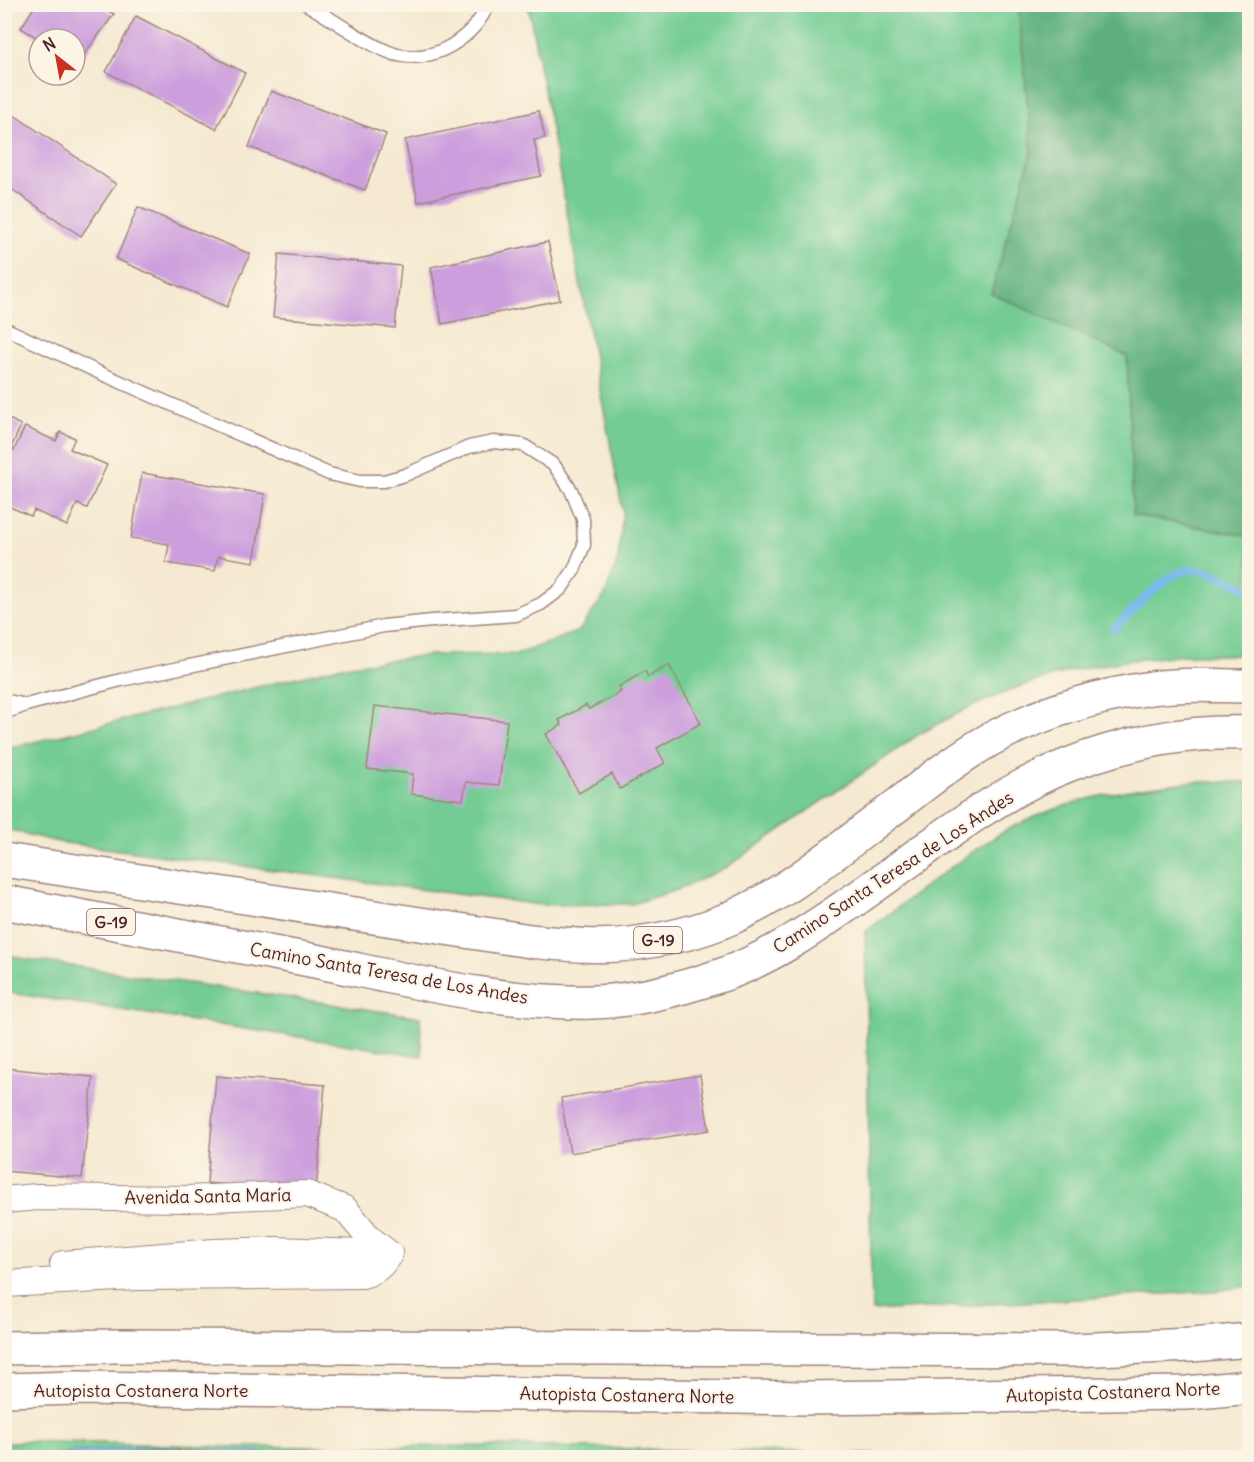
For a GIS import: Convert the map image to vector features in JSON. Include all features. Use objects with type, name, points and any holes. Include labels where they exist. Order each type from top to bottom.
[{"type":"main road","name":"G-19","points":[[4,860],[530,941],[596,946],[628,945],[692,932],[727,920],[799,878],[957,761],[991,739],[1021,725],[1083,703],[1147,689],[1179,686],[1250,686]]},
{"type":"main road","name":"Camino Santa Teresa de Los Andes","points":[[4,902],[479,993],[562,1002],[628,999],[693,985],[727,974],[764,957],[807,932],[1000,800],[1066,766],[1138,743],[1185,735],[1250,732]]},
{"type":"main road","points":[[4,1348],[116,1346],[1072,1350],[1180,1346],[1250,1340]]},
{"type":"main road","name":"Autopista Costanera Norte","points":[[4,1390],[76,1388],[807,1398],[1187,1393],[1250,1387]]},
{"type":"main road","points":[[1187,1393],[1250,1395]]},
{"type":"street","name":"Avenida Santa María","points":[[4,1200],[37,1197],[186,1199],[306,1194],[345,1209],[370,1239],[389,1254]]},
{"type":"street","points":[[4,1272],[43,1266],[214,1252],[275,1250],[389,1254]]},
{"type":"street","points":[[4,1284],[138,1277],[362,1275],[378,1268],[389,1254]]},
{"type":"lane","points":[[306,4],[396,54],[420,56],[441,51],[461,40],[476,26],[488,4]]},
{"type":"lane","points":[[4,328],[329,474],[360,481],[384,481],[405,476],[469,447],[494,442],[523,445],[554,465],[571,490],[583,519],[584,545],[574,570],[561,589],[541,604],[516,615],[373,628],[121,680],[4,713]]},
{"type":"lane","points":[[4,700],[26,705]]},
{"type":"green space","points":[[528,5],[1249,5],[1249,655],[1187,655],[1131,660],[1074,670],[1018,687],[968,708],[921,733],[727,867],[679,889],[632,904],[541,905],[58,842],[5,829],[5,749],[343,666],[432,655],[518,654],[579,631],[605,595],[618,559],[623,512]]},
{"type":"green space","points":[[1018,5],[1249,5],[1249,536],[1133,515],[1127,356],[991,293],[1032,151]]},
{"type":"green space","points":[[1192,782],[1249,782],[1249,1286],[1215,1291],[872,1311],[865,932],[940,875],[1010,828],[1060,807],[1085,800],[1138,789]]},
{"type":"green space","points":[[5,954],[25,959],[420,1017],[422,1056],[5,992]]},
{"type":"green space","points":[[27,1441],[245,1447],[500,1446],[985,1457],[5,1458],[5,1443]]},
{"type":"water","points":[[151,1447],[317,1457],[53,1457],[73,1452]]},
{"type":"water","points":[[397,1453],[443,1456],[447,1457],[361,1457]]},
{"type":"building","points":[[36,4],[96,4],[114,14],[87,51],[87,27],[27,27],[27,32],[21,28]]},
{"type":"building","points":[[136,16],[245,73],[216,129],[106,72]]},
{"type":"building","points":[[271,91],[386,134],[365,190],[249,147]]},
{"type":"building","points":[[539,111],[545,138],[534,140],[541,176],[418,202],[405,140]]},
{"type":"building","points":[[11,113],[116,184],[81,236],[4,184],[4,124]]},
{"type":"building","points":[[138,207],[250,254],[227,307],[116,259]]},
{"type":"building","points":[[548,242],[560,300],[442,324],[431,267]]},
{"type":"building","points":[[279,254],[401,266],[395,328],[273,317]]},
{"type":"building","points":[[5,417],[21,425],[11,448],[14,450],[25,427],[56,441],[60,432],[75,438],[70,449],[107,465],[87,508],[77,504],[67,526],[34,510],[31,516],[5,505]]},
{"type":"building","points":[[142,473],[265,494],[254,562],[218,556],[215,571],[166,563],[169,544],[131,538]]},
{"type":"building","points":[[669,665],[701,723],[657,748],[665,763],[620,789],[612,774],[579,793],[546,734],[562,725],[559,720],[586,705],[589,709],[621,692],[618,687],[645,671],[648,677]]},
{"type":"building","points":[[375,706],[507,721],[499,785],[466,782],[463,800],[411,794],[413,774],[367,769]]},
{"type":"building","points":[[4,1068],[93,1077],[82,1178],[4,1171]]},
{"type":"building","points":[[700,1075],[709,1130],[570,1153],[561,1098]]},
{"type":"building","points":[[216,1076],[325,1085],[316,1192],[207,1183]]},
{"type":"waterway","points":[[1114,629],[1159,586],[1169,578],[1187,570],[1211,573],[1250,590]]}]
